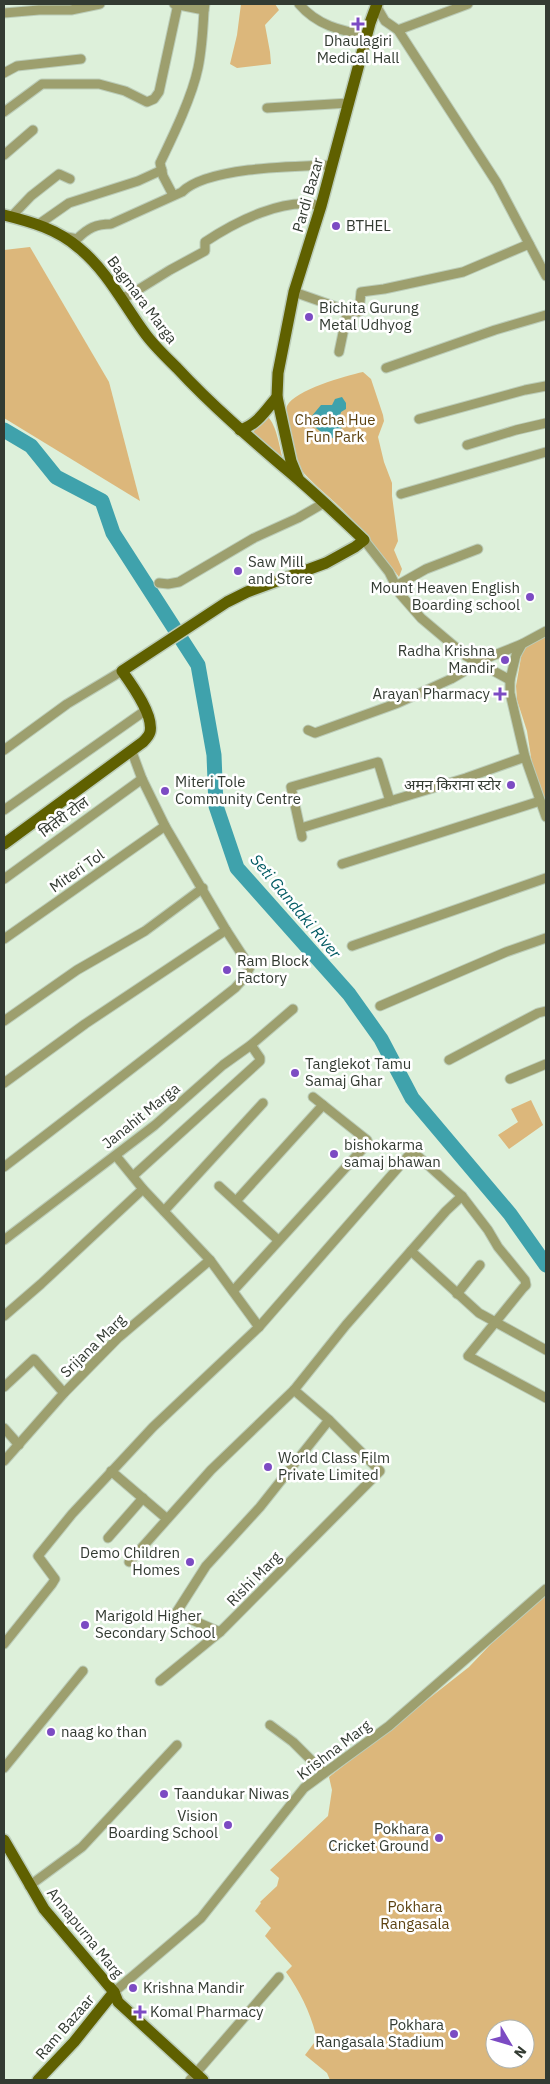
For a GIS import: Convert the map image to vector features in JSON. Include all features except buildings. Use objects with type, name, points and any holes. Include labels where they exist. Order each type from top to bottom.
[{"type":"main road","name":"Pardi Bazar","points":[[300,480],[290,461],[277,397],[278,372],[294,292],[321,206],[376,5]]},
{"type":"main road","name":"Bagmara Marga","points":[[7,216],[39,224],[62,236],[94,261],[151,340],[178,370],[240,430],[300,480],[364,540]]},
{"type":"main road","points":[[240,430],[249,428],[257,421],[277,397]]},
{"type":"main road","points":[[146,710],[122,671],[227,602],[247,592],[326,563],[364,540]]},
{"type":"main road","name":"मितेरी टोल","points":[[4,844],[144,742],[150,733],[150,723],[146,710]]},
{"type":"main road","name":"Annapurna Marg","points":[[4,1840],[44,1909],[114,1992],[118,2002],[196,2078]]},
{"type":"main road","name":"Ram Bazaar","points":[[38,2080],[74,2042],[114,1992]]},
{"type":"street","points":[[4,12],[71,10],[100,4]]},
{"type":"street","points":[[173,196],[160,163],[193,85],[202,42],[204,7],[174,4]]},
{"type":"street","points":[[4,112],[42,84],[99,84],[125,91],[147,102],[154,99],[159,92],[178,4]]},
{"type":"street","points":[[299,4],[319,22],[341,31],[367,35]]},
{"type":"street","points":[[398,30],[468,4]]},
{"type":"street","points":[[376,5],[385,21],[398,30],[497,183],[546,276]]},
{"type":"street","points":[[4,73],[17,66],[81,59]]},
{"type":"street","points":[[267,108],[349,103]]},
{"type":"street","points":[[4,155],[33,130]]},
{"type":"street","points":[[62,236],[78,239],[88,228],[100,224],[111,224],[182,192],[188,186],[236,171],[332,165]]},
{"type":"street","points":[[39,224],[69,203],[138,181],[162,170]]},
{"type":"street","points":[[7,216],[59,174],[70,179]]},
{"type":"street","points":[[121,297],[128,296],[204,251],[205,242],[221,231],[252,216],[296,204],[310,203],[321,206]]},
{"type":"street","points":[[339,352],[347,314],[352,311],[358,312],[360,292],[384,290],[463,272],[529,244]]},
{"type":"street","points":[[294,292],[345,310],[347,314]]},
{"type":"street","points":[[386,368],[495,330],[546,315]]},
{"type":"street","points":[[419,419],[546,386]]},
{"type":"street","points":[[467,445],[546,423]]},
{"type":"street","points":[[401,494],[546,452]]},
{"type":"street","points":[[159,583],[179,582],[254,538],[298,518],[324,503]]},
{"type":"street","points":[[364,540],[384,565],[410,607],[421,618],[477,663],[510,680]]},
{"type":"street","points":[[396,586],[426,569],[478,548]]},
{"type":"street","points":[[308,730],[316,733],[398,703],[451,679],[477,663],[522,644],[546,631]]},
{"type":"street","points":[[522,644],[516,655],[510,680],[510,693],[525,757],[546,816]]},
{"type":"street","points":[[4,750],[67,704],[122,671]]},
{"type":"street","points":[[4,810],[146,710]]},
{"type":"street","points":[[4,1168],[235,988],[244,978],[250,967],[226,930],[166,826],[142,779],[132,752]]},
{"type":"street","points":[[390,801],[378,762],[291,787],[301,833],[390,801],[466,778],[525,757]]},
{"type":"street","name":"मितेरी टोल","points":[[4,880],[142,779]]},
{"type":"street","points":[[342,864],[540,801]]},
{"type":"street","name":"Miteri Tol","points":[[4,939],[166,826]]},
{"type":"street","points":[[352,946],[546,878]]},
{"type":"street","points":[[4,1021],[77,970],[145,931],[203,888]]},
{"type":"street","points":[[4,1083],[85,1024],[226,930]]},
{"type":"street","points":[[380,1006],[506,952],[546,938]]},
{"type":"street","name":"Janahit Marga","points":[[4,1240],[155,1125],[224,1065],[293,1009]]},
{"type":"street","points":[[450,1060],[538,1013],[546,1011]]},
{"type":"street","points":[[133,1176],[260,1061],[251,1045]]},
{"type":"street","points":[[510,1079],[546,1064]]},
{"type":"street","points":[[233,1291],[368,1143],[367,1140],[313,1097]]},
{"type":"street","points":[[164,1211],[263,1103]]},
{"type":"street","points":[[236,1201],[323,1105]]},
{"type":"street","points":[[4,1644],[49,1590],[55,1579],[38,1556],[153,1427],[259,1327],[412,1153],[419,1157],[462,1196],[478,1215],[498,1247],[526,1280],[526,1285],[468,1356],[546,1398]]},
{"type":"street","points":[[116,1156],[143,1189],[210,1260],[259,1327]]},
{"type":"street","points":[[219,1186],[278,1240]]},
{"type":"street","points":[[4,1316],[143,1189]]},
{"type":"street","points":[[129,1562],[166,1518],[211,1470],[294,1390],[346,1324],[446,1211],[462,1196]]},
{"type":"street","points":[[411,1251],[479,1313],[546,1350]]},
{"type":"street","name":"Srijana Marg","points":[[4,1461],[64,1393],[118,1338],[210,1260]]},
{"type":"street","points":[[457,1294],[480,1265]]},
{"type":"street","points":[[4,1387],[34,1359],[64,1393]]},
{"type":"street","name":"Rishi Marg","points":[[220,1632],[380,1471],[329,1420],[294,1390]]},
{"type":"street","points":[[160,1681],[220,1632],[176,1613],[206,1566],[260,1507],[329,1420]]},
{"type":"street","points":[[4,1428],[19,1445]]},
{"type":"street","points":[[112,1471],[166,1518]]},
{"type":"street","points":[[108,1538],[143,1498]]},
{"type":"street","name":"Krishna Marg","points":[[114,1992],[201,1918],[304,1788],[389,1726],[546,1589]]},
{"type":"street","points":[[4,1768],[83,1671]]},
{"type":"street","points":[[270,1724],[293,1742],[324,1773]]},
{"type":"street","points":[[30,1886],[82,1847],[177,1745]]},
{"type":"street","points":[[196,2078],[279,1977]]},
{"type":"green space","points":[[241,4],[275,4],[279,10],[265,25],[271,64],[237,68],[230,64],[237,35]]},
{"type":"green space","points":[[30,247],[109,382],[140,501],[4,418],[4,250]]},
{"type":"green space","name":"Chacha Hue Fun Park","points":[[363,372],[371,379],[383,415],[384,421],[378,437],[384,462],[392,483],[398,541],[394,550],[402,569],[399,577],[357,525],[303,472],[294,450],[287,419],[287,406],[300,394],[321,384]]},
{"type":"green space","points":[[266,415],[277,434],[282,456],[280,457],[254,435],[254,431]]},
{"type":"green space","points":[[546,635],[546,802],[533,770],[527,731],[517,700],[516,686],[522,652],[528,645]]},
{"type":"green space","points":[[531,1100],[543,1125],[509,1149],[498,1135],[518,1122],[511,1109]]},
{"type":"green space","name":"Pokhara Rangasala","points":[[546,1595],[546,2080],[330,2080],[327,2073],[305,2055],[317,2039],[309,2012],[286,1972],[292,1966],[265,1936],[271,1928],[255,1911],[260,1902],[277,1886],[279,1878],[270,1870],[328,1816],[332,1790],[329,1777],[469,1667],[490,1645]]},
{"type":"water","points":[[342,397],[346,403],[346,409],[341,412],[339,419],[342,422],[341,432],[334,438],[329,438],[312,425],[311,417],[321,405],[332,405],[335,399]]},
{"type":"waterway","name":"Seti Gandaki River","points":[[4,430],[31,446],[56,477],[102,501],[113,533],[198,665],[214,755],[216,806],[237,868],[349,994],[381,1039],[412,1098],[510,1214],[546,1265]]},
{"type":"place","name":"Dhaulagiri Medical Hall","points":[[358,24]]},
{"type":"place","name":"BTHEL","points":[[336,226]]},
{"type":"place","name":"Bichita Gurung Metal Udhyog","points":[[309,317]]},
{"type":"place","name":"Saw Mill and Store","points":[[238,571]]},
{"type":"place","name":"Mount Heaven English Boarding school","points":[[530,597]]},
{"type":"place","name":"Radha Krishna Mandir","points":[[505,660]]},
{"type":"place","name":"Arayan Pharmacy","points":[[500,694]]},
{"type":"place","name":"अमन किराना स्टोर","points":[[511,785]]},
{"type":"place","name":"Miteri Tole Community Centre","points":[[165,791]]},
{"type":"place","name":"Ram Block Factory","points":[[227,970]]},
{"type":"place","name":"Tanglekot Tamu Samaj Ghar","points":[[295,1073]]},
{"type":"place","name":"bishokarma samaj bhawan","points":[[334,1154]]},
{"type":"place","name":"World Class Film Private Limited","points":[[268,1467]]},
{"type":"place","name":"Demo Children Homes","points":[[190,1562]]},
{"type":"place","name":"Marigold Higher Secondary School","points":[[85,1625]]},
{"type":"place","name":"naag ko than","points":[[51,1732]]},
{"type":"place","name":"Taandukar Niwas","points":[[164,1794]]},
{"type":"place","name":"Vision Boarding School","points":[[228,1825]]},
{"type":"place","name":"Pokhara Cricket Ground","points":[[439,1838]]},
{"type":"place","name":"Krishna Mandir","points":[[133,1988]]},
{"type":"place","name":"Komal Pharmacy","points":[[140,2012]]},
{"type":"place","name":"Pokhara Rangasala Stadium","points":[[454,2034]]}]
